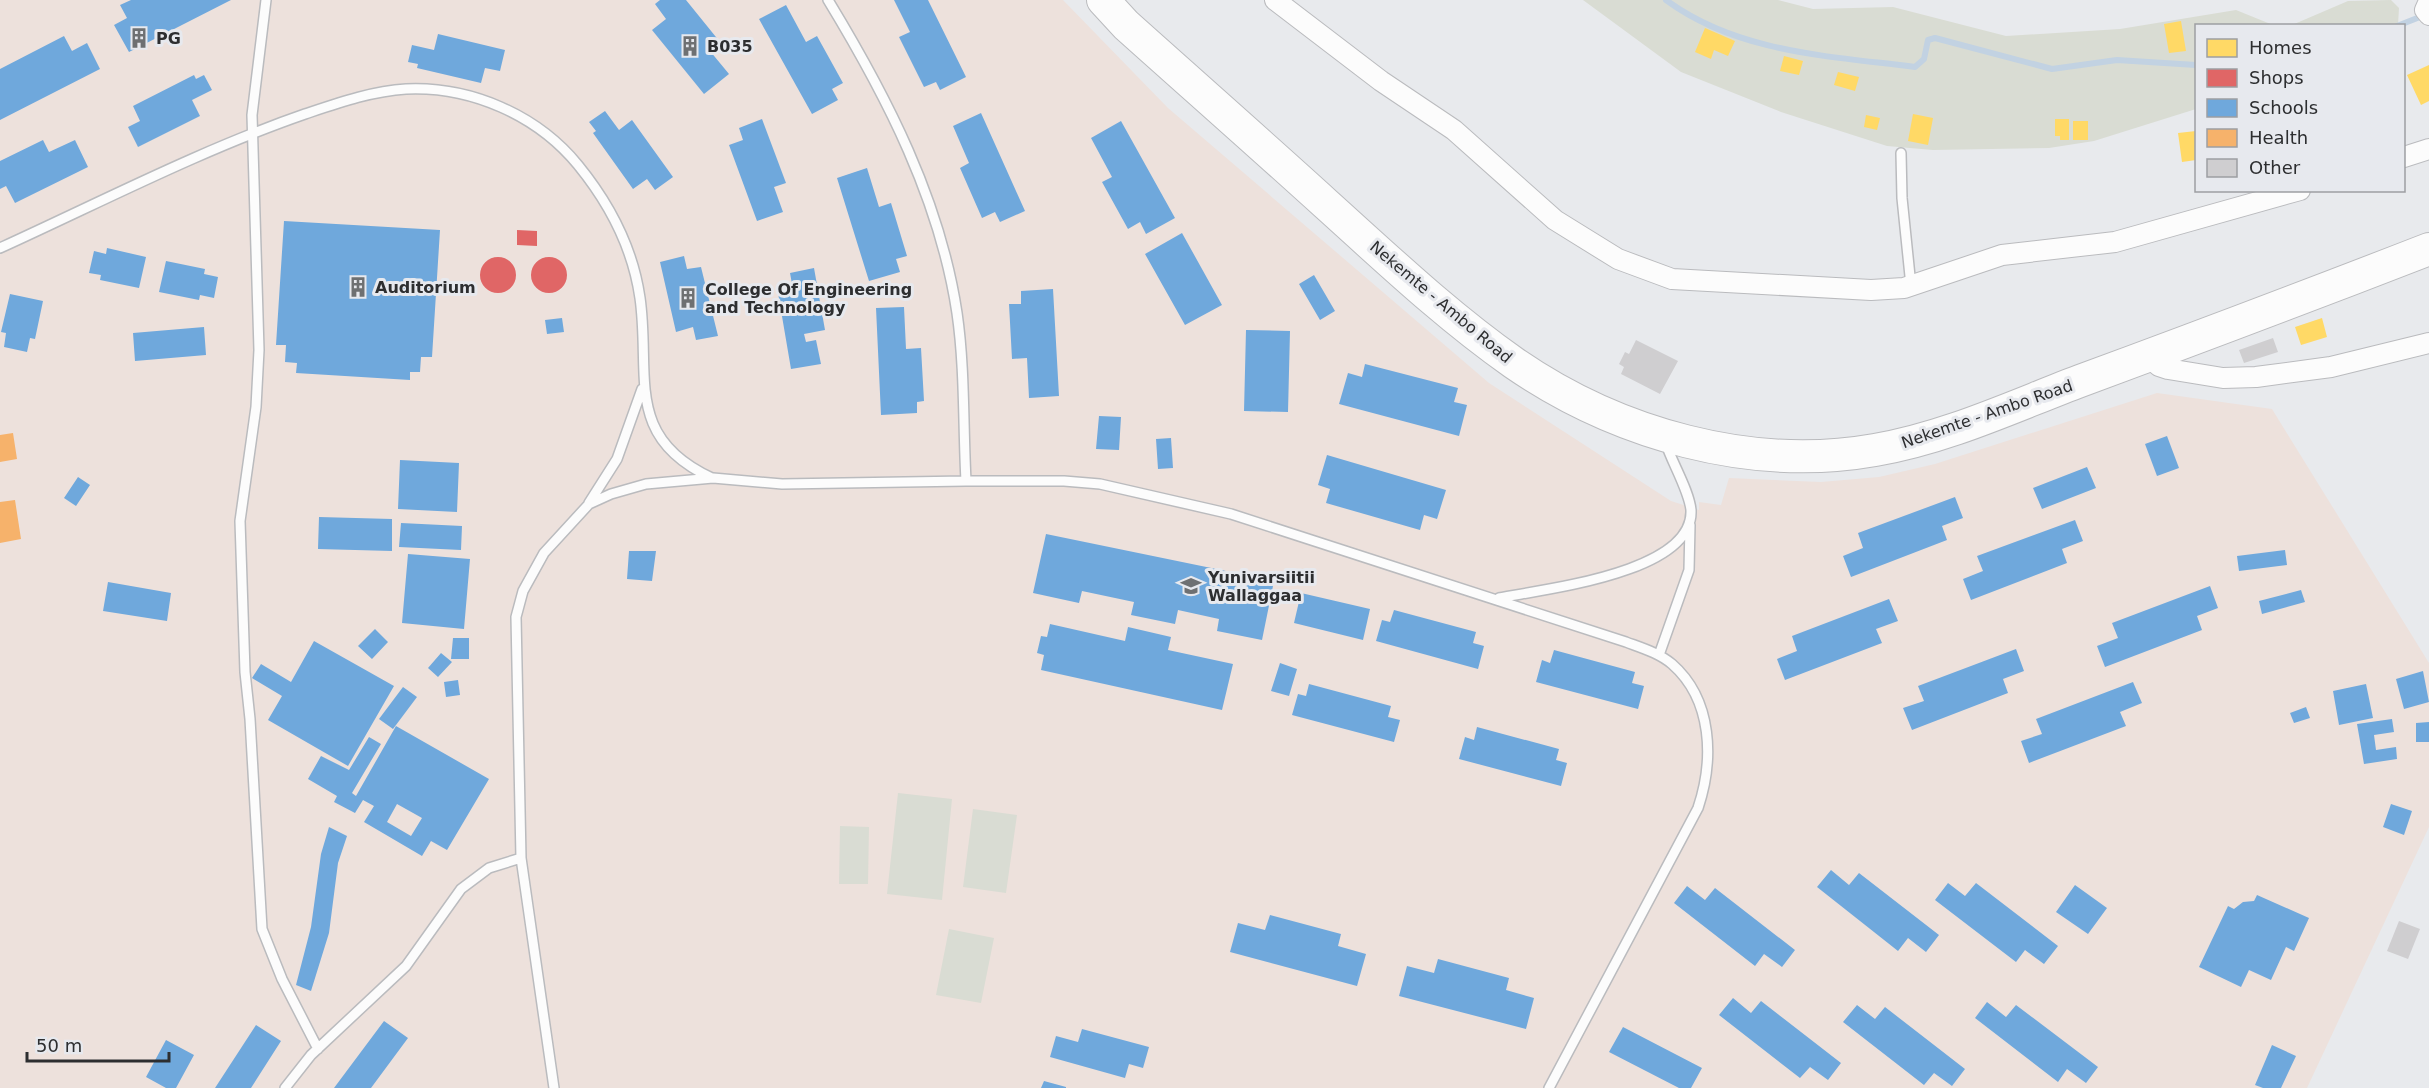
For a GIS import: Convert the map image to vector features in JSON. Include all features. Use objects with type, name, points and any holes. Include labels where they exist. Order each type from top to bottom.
[{"type":"highway","name":"Nekemte - Ambo Road","points":[[1103,0],[1135,32],[1403,273],[1492,346],[1569,395],[1636,426],[1704,445],[1756,454],[1823,456],[1874,450],[1930,437],[2429,249]]},
{"type":"street","points":[[1275,0],[1381,81],[1461,136],[1555,220],[1618,259],[1672,279],[1871,290],[1911,286],[2002,255],[2115,242],[2293,192]]},
{"type":"street","points":[[2405,156],[2429,149]]},
{"type":"street","points":[[2147,356],[2159,366],[2168,369],[2238,378],[2331,368],[2429,343]]},
{"type":"lane","points":[[266,0],[252,115],[259,351],[256,407],[239,539],[259,914],[270,954],[318,1049]]},
{"type":"lane","points":[[828,0],[891,108],[940,237],[957,314],[966,481]]},
{"type":"lane","points":[[0,248],[253,132],[355,98],[408,89],[430,89],[473,97],[509,110],[544,131],[571,157],[597,192],[629,252],[641,310],[642,386],[648,409],[666,444],[685,464],[713,478]]},
{"type":"lane","points":[[1901,153],[1902,198],[1911,286]]},
{"type":"lane","points":[[554,1088],[521,858],[519,705],[515,647],[518,605],[537,563],[589,504],[618,459],[642,386]]},
{"type":"lane","points":[[1659,655],[1689,570],[1691,508],[1663,434]]},
{"type":"lane","points":[[589,504],[646,484],[713,478],[799,485],[1064,481],[1144,493],[1231,514],[1497,598],[1659,655],[1682,673],[1700,704],[1707,739],[1707,778],[1698,807],[1549,1088]]},
{"type":"lane","points":[[1497,598],[1629,570],[1672,547],[1683,535],[1689,521]]},
{"type":"lane","points":[[285,1088],[318,1049],[406,966],[461,889],[489,868],[521,858]]},
{"type":"shaded area","name":"Yunivarsiitii Wallaggaa","points":[[0,0],[1063,0],[1168,108],[1489,383],[1671,501],[1699,510],[1699,502],[1721,505],[1729,478],[1821,482],[1879,477],[1935,464],[2157,393],[2272,409],[2429,663],[2429,827],[2307,1088],[0,1088]]},
{"type":"shaded area","points":[[1583,0],[1778,0],[1813,9],[1893,7],[2006,36],[2120,29],[2236,10],[2271,24],[2195,24],[2195,109],[2094,141],[2049,148],[1933,150],[1887,146],[1781,112],[1681,72]]},
{"type":"shaded area","points":[[2391,0],[2399,8],[2398,24],[2294,24],[2348,1]]},
{"type":"shaded area","points":[[898,793],[952,799],[942,900],[887,894]]},
{"type":"shaded area","points":[[973,809],[1017,815],[1006,893],[963,887]]},
{"type":"shaded area","points":[[840,826],[869,827],[868,884],[839,884]]},
{"type":"shaded area","points":[[949,929],[994,938],[981,1003],[936,995]]},
{"type":"building: Homes","points":[[2181,21],[2186,51],[2169,53],[2164,24]]},
{"type":"building: Homes","points":[[1705,28],[1735,41],[1728,56],[1714,50],[1711,59],[1695,52]]},
{"type":"building: Homes","points":[[1784,56],[1803,61],[1799,75],[1780,71]]},
{"type":"building: Homes","points":[[2429,65],[2429,101],[2421,105],[2407,75]]},
{"type":"building: Homes","points":[[1838,72],[1859,77],[1855,91],[1834,85]]},
{"type":"building: Homes","points":[[1913,114],[1933,118],[1928,145],[1908,141]]},
{"type":"building: Homes","points":[[1866,115],[1880,118],[1877,130],[1864,127]]},
{"type":"building: Homes","points":[[2055,119],[2069,119],[2069,140],[2060,140],[2060,136],[2055,136]]},
{"type":"building: Homes","points":[[2073,121],[2088,121],[2088,140],[2073,140]]},
{"type":"building: Homes","points":[[2195,131],[2195,160],[2182,162],[2178,133]]},
{"type":"building: Homes","points":[[2322,318],[2327,337],[2301,345],[2295,327]]},
{"type":"building: Shops","points":[[517,230],[537,231],[537,246],[517,245]]},
{"type":"building: Shops","points":[[498,257],[511,262],[516,275],[511,288],[498,293],[485,288],[480,275],[485,262]]},
{"type":"building: Shops","points":[[549,257],[562,262],[567,275],[562,288],[549,293],[536,288],[531,275],[536,262]]},
{"type":"building: Schools","name":"PG","points":[[131,0],[231,0],[129,52],[114,25],[127,18],[120,5]]},
{"type":"building: Schools","name":"B035","points":[[660,0],[686,0],[720,42],[710,51],[729,74],[704,94],[652,30],[666,19],[655,4]]},
{"type":"building: Schools","points":[[894,0],[928,0],[966,77],[940,90],[936,82],[924,87],[899,37],[910,32]]},
{"type":"building: Schools","points":[[786,5],[806,42],[817,36],[843,83],[832,89],[838,100],[812,114],[759,19]]},
{"type":"building: Schools","points":[[438,34],[505,50],[500,71],[485,68],[481,83],[417,68],[418,64],[408,62],[412,45],[434,50]]},
{"type":"building: Schools","points":[[64,36],[72,51],[87,43],[100,69],[0,120],[0,69]]},
{"type":"building: Schools","points":[[194,75],[196,79],[204,75],[212,90],[192,100],[200,116],[138,147],[128,127],[140,121],[133,106]]},
{"type":"building: Schools","points":[[605,111],[619,130],[632,120],[673,177],[655,190],[647,179],[633,189],[593,133],[596,131],[589,122]]},
{"type":"building: Schools","points":[[981,113],[1025,211],[1000,222],[995,212],[982,218],[960,168],[969,163],[953,126]]},
{"type":"building: Schools","points":[[762,119],[786,183],[774,187],[783,212],[757,221],[729,145],[743,140],[739,128]]},
{"type":"building: Schools","points":[[1121,121],[1175,218],[1146,234],[1140,222],[1128,229],[1102,182],[1112,177],[1091,138]]},
{"type":"building: Schools","points":[[43,140],[49,152],[75,140],[88,167],[15,203],[6,186],[0,189],[0,161]]},
{"type":"building: Schools","points":[[867,168],[879,207],[891,203],[907,256],[896,259],[900,272],[869,281],[837,178]]},
{"type":"building: Schools","name":"Auditorium","points":[[284,221],[440,230],[432,357],[421,357],[420,372],[410,372],[410,380],[296,373],[297,363],[285,362],[286,345],[276,345]]},
{"type":"building: Schools","points":[[1182,233],[1222,305],[1185,325],[1145,254]]},
{"type":"building: Schools","points":[[107,248],[146,257],[139,288],[100,280],[101,275],[89,273],[94,251],[106,254]]},
{"type":"building: Schools","name":"College Of Engineering and Technology","points":[[684,256],[687,269],[701,267],[718,336],[696,340],[693,327],[676,332],[660,262]]},
{"type":"building: Schools","points":[[166,261],[205,269],[204,274],[218,277],[214,298],[200,295],[199,300],[159,292]]},
{"type":"building: Schools","points":[[814,268],[825,330],[804,334],[806,342],[816,340],[821,364],[791,369],[777,287],[792,284],[790,273]]},
{"type":"building: Schools","points":[[1314,275],[1335,311],[1320,320],[1299,284]]},
{"type":"building: Schools","points":[[1053,289],[1059,396],[1029,398],[1027,358],[1012,359],[1009,304],[1021,304],[1021,291]]},
{"type":"building: Schools","points":[[10,294],[43,301],[35,339],[30,338],[27,352],[4,347],[6,333],[1,332]]},
{"type":"building: Schools","points":[[904,307],[906,349],[921,348],[924,401],[917,402],[917,413],[881,415],[876,308]]},
{"type":"building: Schools","points":[[562,318],[564,332],[547,334],[545,320]]},
{"type":"building: Schools","points":[[204,327],[206,355],[135,361],[133,333]]},
{"type":"building: Schools","points":[[1246,330],[1290,331],[1288,412],[1244,411]]},
{"type":"building: Schools","points":[[1365,364],[1458,388],[1454,402],[1467,405],[1459,436],[1339,404],[1348,373],[1362,377]]},
{"type":"building: Schools","points":[[1099,416],[1121,417],[1119,450],[1096,449]]},
{"type":"building: Schools","points":[[2167,436],[2179,468],[2157,476],[2145,444]]},
{"type":"building: Schools","points":[[1171,438],[1173,468],[1158,469],[1156,439]]},
{"type":"building: Schools","points":[[1327,455],[1446,490],[1437,519],[1424,515],[1420,530],[1326,503],[1330,489],[1318,485]]},
{"type":"building: Schools","points":[[400,460],[459,463],[457,512],[398,509]]},
{"type":"building: Schools","points":[[2087,467],[2096,488],[2042,509],[2033,488]]},
{"type":"building: Schools","points":[[78,477],[90,485],[76,506],[64,498]]},
{"type":"building: Schools","points":[[1955,497],[1963,518],[1942,526],[1947,540],[1851,577],[1843,556],[1863,548],[1858,533]]},
{"type":"building: Schools","points":[[319,517],[392,519],[392,551],[318,549]]},
{"type":"building: Schools","points":[[2075,520],[2083,541],[2062,549],[2067,563],[1971,600],[1963,579],[1983,571],[1977,556]]},
{"type":"building: Schools","points":[[401,523],[462,526],[461,550],[399,547]]},
{"type":"building: Schools","points":[[1046,534],[1274,581],[1262,640],[1217,631],[1219,619],[1178,610],[1175,624],[1131,615],[1134,602],[1082,591],[1079,603],[1033,593]]},
{"type":"building: Schools","points":[[2285,550],[2287,565],[2239,571],[2237,556]]},
{"type":"building: Schools","points":[[629,551],[656,551],[652,581],[627,579]]},
{"type":"building: Schools","points":[[408,554],[470,559],[464,629],[402,623]]},
{"type":"building: Schools","points":[[108,582],[171,593],[167,621],[103,611]]},
{"type":"building: Schools","points":[[2210,586],[2218,608],[2197,616],[2202,630],[2105,667],[2097,646],[2118,638],[2112,623]]},
{"type":"building: Schools","points":[[2301,590],[2305,602],[2262,614],[2259,601]]},
{"type":"building: Schools","points":[[1301,593],[1370,609],[1363,640],[1294,623]]},
{"type":"building: Schools","points":[[1889,599],[1898,621],[1876,629],[1882,643],[1785,680],[1777,659],[1797,651],[1792,636]]},
{"type":"building: Schools","points":[[1394,610],[1476,632],[1473,643],[1484,646],[1478,669],[1376,641],[1382,620],[1390,622]]},
{"type":"building: Schools","points":[[1050,624],[1125,641],[1128,627],[1171,637],[1168,650],[1233,664],[1222,710],[1041,670],[1044,655],[1037,653],[1041,636],[1047,637]]},
{"type":"building: Schools","points":[[375,629],[388,642],[372,659],[358,646]]},
{"type":"building: Schools","points":[[453,638],[469,638],[469,659],[451,659]]},
{"type":"building: Schools","points":[[314,641],[394,686],[348,766],[268,720],[282,696],[252,678],[261,664],[291,682]]},
{"type":"building: Schools","points":[[2016,649],[2024,671],[2003,679],[2008,693],[1912,730],[1903,708],[1924,701],[1918,686]]},
{"type":"building: Schools","points":[[1554,650],[1635,672],[1632,683],[1644,686],[1638,709],[1536,682],[1542,660],[1550,663]]},
{"type":"building: Schools","points":[[441,653],[452,662],[438,677],[428,668]]},
{"type":"building: Schools","points":[[1280,663],[1297,669],[1289,696],[1271,691]]},
{"type":"building: Schools","points":[[2423,671],[2429,702],[2404,709],[2396,679]]},
{"type":"building: Schools","points":[[458,680],[460,695],[446,697],[444,682]]},
{"type":"building: Schools","points":[[2133,682],[2142,703],[2120,712],[2126,726],[2029,763],[2021,741],[2042,734],[2036,719]]},
{"type":"building: Schools","points":[[1309,684],[1391,706],[1388,717],[1400,720],[1394,742],[1292,715],[1298,694],[1306,696]]},
{"type":"building: Schools","points":[[2366,684],[2373,718],[2339,725],[2333,691]]},
{"type":"building: Schools","points":[[403,687],[417,697],[393,729],[379,719]]},
{"type":"building: Schools","points":[[2306,707],[2310,718],[2294,723],[2290,713]]},
{"type":"building: Schools","points":[[2392,719],[2394,732],[2374,735],[2376,750],[2396,747],[2397,759],[2364,764],[2357,724]]},
{"type":"building: Schools","points":[[2429,722],[2429,742],[2416,742],[2416,723]]},
{"type":"building: Schools","points":[[396,726],[489,779],[447,850],[431,841],[422,856],[364,822],[374,806],[363,800],[355,813],[334,802],[337,796],[308,779],[321,756],[349,770],[369,737],[381,744],[352,793],[356,796]],"holes":[[[397,804],[422,818],[411,836],[387,822]]]},
{"type":"building: Schools","points":[[1477,727],[1559,749],[1556,760],[1567,763],[1561,786],[1459,759],[1465,737],[1474,740]]},
{"type":"building: Schools","points":[[2391,804],[2412,811],[2404,835],[2383,827]]},
{"type":"building: Schools","points":[[329,827],[347,836],[338,863],[329,933],[311,991],[296,985],[311,927],[321,854]]},
{"type":"building: Schools","points":[[1831,870],[1849,885],[1859,873],[1939,935],[1926,952],[1908,938],[1898,951],[1817,887]]},
{"type":"building: Schools","points":[[1948,883],[1965,896],[1976,883],[2058,946],[2044,964],[2025,950],[2016,962],[1935,900]]},
{"type":"building: Schools","points":[[2075,885],[2107,908],[2088,934],[2056,912]]},
{"type":"building: Schools","points":[[1687,886],[1705,900],[1715,888],[1795,950],[1782,967],[1764,954],[1755,966],[1674,903]]},
{"type":"building: Schools","points":[[2257,895],[2309,918],[2294,951],[2286,947],[2271,980],[2249,970],[2241,987],[2199,967],[2228,906],[2234,909],[2243,902],[2254,901]]},
{"type":"building: Schools","points":[[1270,915],[1341,934],[1338,946],[1366,954],[1357,986],[1230,952],[1238,923],[1265,930]]},
{"type":"building: Schools","points":[[1438,959],[1509,978],[1506,990],[1534,998],[1526,1029],[1399,996],[1407,966],[1434,973]]},
{"type":"building: Schools","points":[[1733,998],[1751,1013],[1761,1001],[1841,1063],[1828,1080],[1810,1067],[1800,1078],[1719,1015]]},
{"type":"building: Schools","points":[[1987,1002],[2006,1017],[2016,1005],[2098,1067],[2086,1083],[2067,1069],[2058,1082],[1975,1018]]},
{"type":"building: Schools","points":[[1857,1005],[1875,1019],[1885,1007],[1965,1069],[1952,1086],[1934,1073],[1924,1085],[1843,1022]]},
{"type":"building: Schools","points":[[384,1021],[408,1038],[371,1088],[334,1088]]},
{"type":"building: Schools","points":[[256,1025],[281,1041],[251,1088],[215,1088]]},
{"type":"building: Schools","points":[[1623,1027],[1702,1068],[1691,1088],[1679,1088],[1609,1052]]},
{"type":"building: Schools","points":[[1082,1029],[1149,1047],[1143,1068],[1129,1064],[1125,1078],[1050,1057],[1056,1036],[1078,1042]]},
{"type":"building: Schools","points":[[166,1040],[194,1055],[176,1088],[166,1088],[146,1077]]},
{"type":"building: Schools","points":[[2272,1045],[2296,1056],[2281,1088],[2263,1088],[2255,1085]]},
{"type":"building: Schools","points":[[1044,1081],[1066,1087],[1066,1088],[1041,1088]]},
{"type":"building: Health","points":[[13,433],[17,459],[0,462],[0,435]]},
{"type":"building: Health","points":[[15,500],[21,539],[0,543],[0,502]]},
{"type":"building: Other","points":[[2273,338],[2278,352],[2244,363],[2239,350]]},
{"type":"building: Other","points":[[1636,340],[1678,361],[1660,394],[1621,374],[1624,367],[1619,364],[1625,352],[1629,354]]},
{"type":"building: Other","points":[[2399,921],[2420,929],[2408,959],[2387,951]]},
{"type":"waterway","points":[[1666,0],[1694,18],[1754,42],[1818,55],[1915,67],[1924,59],[1928,40],[1935,38],[2052,69],[2117,60],[2195,65]]},
{"type":"waterway","points":[[2402,24],[2425,15]]},
{"type":"place","name":"PG","points":[[139,38]]},
{"type":"place","name":"B035","points":[[690,46]]},
{"type":"place","name":"Auditorium","points":[[358,287]]},
{"type":"place","name":"College Of Engineering and Technology","points":[[688,298]]},
{"type":"place","name":"Yunivarsiitii Wallaggaa","points":[[1191,586]]}]
